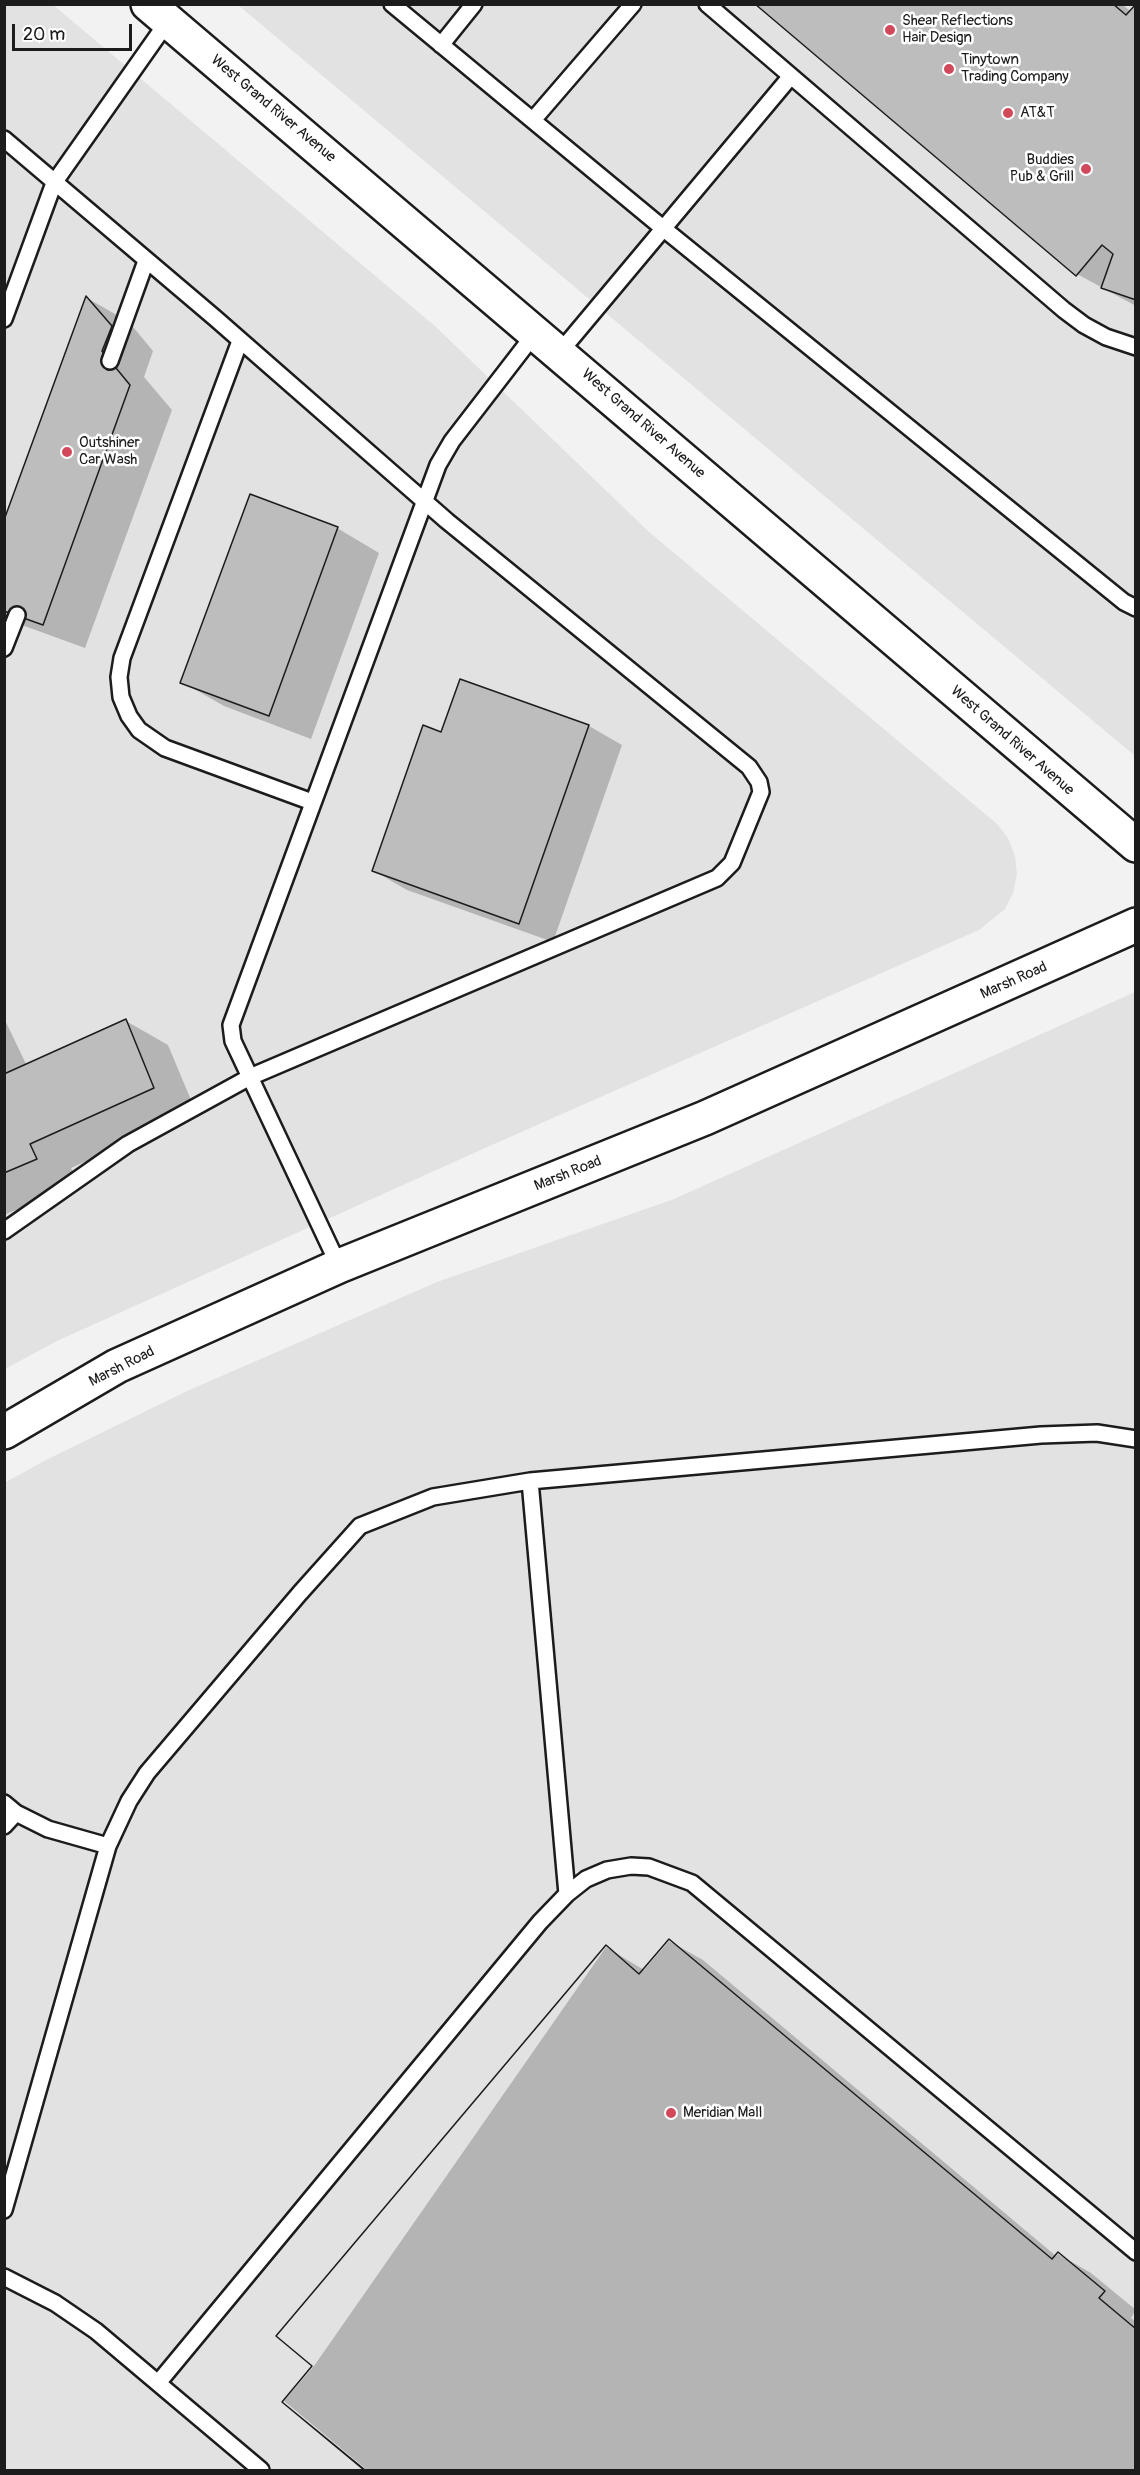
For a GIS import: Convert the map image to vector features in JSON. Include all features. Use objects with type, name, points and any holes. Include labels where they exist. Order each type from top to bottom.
[{"type":"main road","name":"West Grand River Avenue","points":[[158,13],[548,342],[1136,845]]},
{"type":"main road","name":"Marsh Road","points":[[4,1432],[117,1366],[339,1266],[705,1118],[1136,925]]},
{"type":"lane","points":[[392,4],[663,229],[1124,602],[1136,608]]},
{"type":"lane","points":[[441,45],[474,4]]},
{"type":"lane","points":[[533,120],[633,4]]},
{"type":"lane","points":[[707,4],[1064,310],[1084,325],[1136,347]]},
{"type":"lane","points":[[4,319],[54,183],[158,13]]},
{"type":"lane","points":[[339,1266],[233,1041],[231,1025],[424,501],[438,465],[452,441],[663,229],[791,76]]},
{"type":"lane","points":[[4,139],[424,501],[750,767],[759,782],[758,802],[732,862],[717,878],[250,1077],[129,1144],[4,1231]]},
{"type":"lane","points":[[110,361],[146,261]]},
{"type":"lane","points":[[240,341],[122,658],[119,677],[121,698],[129,716],[139,730],[165,748],[312,802]]},
{"type":"lane","points":[[4,648],[16,615]]},
{"type":"lane","points":[[4,2210],[108,1846],[129,1802],[147,1773],[306,1585],[360,1526],[433,1497],[530,1481],[1041,1436],[1097,1433],[1136,1439]]},
{"type":"lane","points":[[530,1481],[567,1894]]},
{"type":"lane","points":[[4,1803],[16,1813],[48,1829],[108,1846]]},
{"type":"lane","points":[[4,1826],[16,1813]]},
{"type":"lane","points":[[158,2383],[526,1939],[567,1894],[586,1879],[607,1870],[631,1866],[649,1867],[692,1883],[1136,2252]]},
{"type":"lane","points":[[4,2277],[55,2303],[96,2331],[261,2470]]},
{"type":"shaded area","points":[[52,4],[436,327],[648,531],[997,824],[1008,838],[1015,856],[1017,875],[1013,893],[1005,909],[979,930],[494,1144],[57,1341],[5,1369],[4,5]]},
{"type":"shaded area","points":[[238,5],[1135,5],[1135,756]]},
{"type":"shaded area","name":"Meridian Mall","points":[[1135,992],[1135,2470],[5,2470],[4,1483],[185,1392],[437,1282],[674,1199]]},
{"type":"building","points":[[755,4],[1113,4],[1126,15],[1136,4],[1136,300],[1101,288],[1113,254],[1102,245],[1076,276]]},
{"type":"building","name":"Outshiner Car Wash","points":[[86,296],[112,326],[102,351],[130,385],[43,625],[4,611],[4,520]]},
{"type":"building","points":[[250,494],[338,527],[269,716],[180,683]]},
{"type":"building","points":[[460,679],[589,725],[519,924],[372,871],[423,725],[441,732]]},
{"type":"building","points":[[126,1019],[154,1088],[30,1144],[37,1159],[4,1173],[4,1074]]},
{"type":"building","name":"Meridian Mall","points":[[669,1939],[1052,2259],[1058,2252],[1105,2291],[1099,2298],[1136,2329],[1136,2470],[364,2470],[282,2402],[312,2366],[276,2336],[606,1945],[639,1974]]},
{"type":"building","name":"Meridian Mall","points":[[669,1939],[1052,2259],[1058,2252],[1105,2291],[1099,2298],[1136,2329],[1136,2470],[365,2470],[282,2402],[312,2366],[276,2336],[606,1945],[639,1974]]},
{"type":"place","name":"Shear Reflections Hair Design","points":[[890,30]]},
{"type":"place","name":"Tinytown Trading Company","points":[[949,69]]},
{"type":"place","name":"AT&T","points":[[1008,113]]},
{"type":"place","name":"Buddies Pub & Grill","points":[[1086,169]]},
{"type":"place","name":"Outshiner Car Wash","points":[[67,452]]},
{"type":"place","name":"Meridian Mall","points":[[671,2113]]}]
